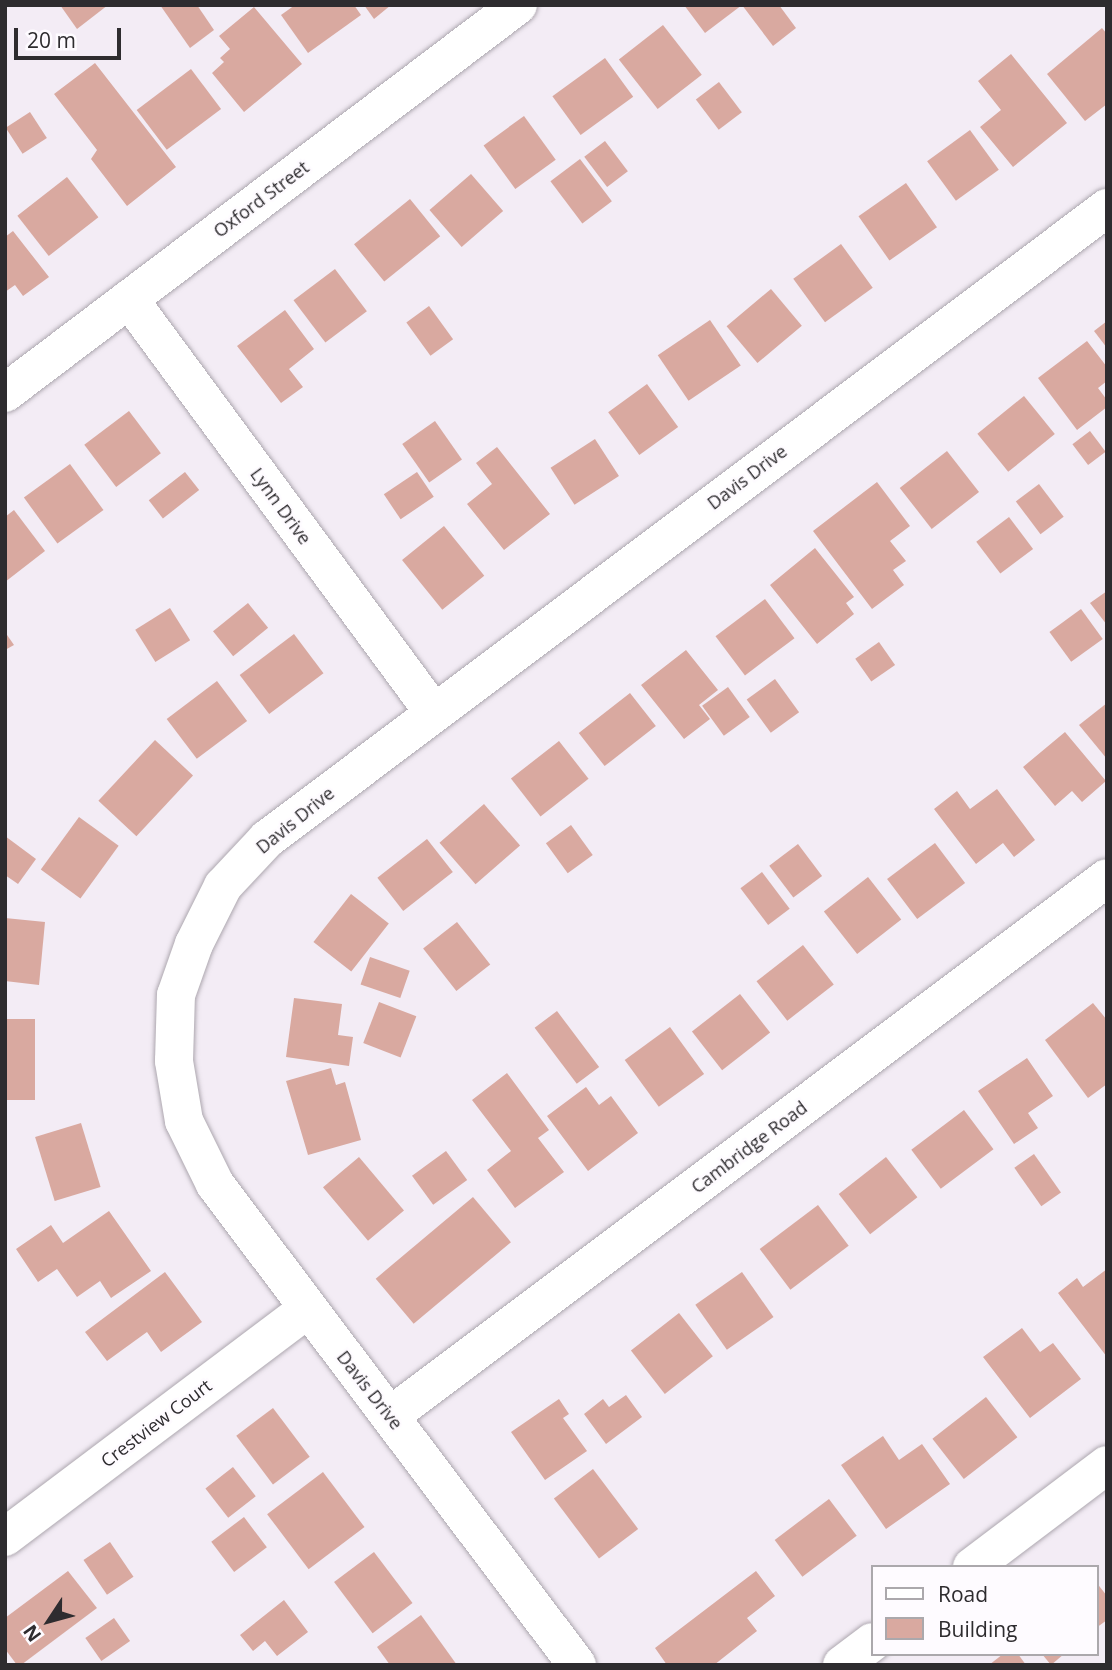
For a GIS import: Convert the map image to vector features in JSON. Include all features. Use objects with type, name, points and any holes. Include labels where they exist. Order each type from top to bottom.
[{"type":"street","name":"Oxford Street","points":[[5,393],[518,5]]},
{"type":"street","name":"Davis Drive","points":[[577,1665],[215,1184],[184,1121],[174,1060],[177,995],[194,944],[223,886],[267,839],[1107,208]]},
{"type":"street","name":"Lynn Drive","points":[[129,299],[433,713]]},
{"type":"street","name":"Cambridge Road","points":[[390,1416],[1107,878]]},
{"type":"street","name":"Crestview Court","points":[[5,1537],[308,1309]]},
{"type":"street","points":[[975,1565],[1107,1465]]},
{"type":"street","points":[[842,1665],[870,1644]]},
{"type":"building","points":[[60,5],[108,5],[77,29]]},
{"type":"building","points":[[160,5],[197,5],[214,30],[190,48]]},
{"type":"building","points":[[295,5],[354,5],[361,15],[308,53],[281,15]]},
{"type":"building","points":[[364,5],[391,5],[374,19]]},
{"type":"building","points":[[684,5],[742,5],[705,33]]},
{"type":"building","points":[[742,5],[779,5],[796,28],[773,46]]},
{"type":"building","points":[[254,7],[302,64],[244,112],[212,73],[224,62],[220,58],[230,49],[219,36]]},
{"type":"building","points":[[663,25],[702,75],[658,109],[619,59]]},
{"type":"building","points":[[1102,28],[1107,34],[1107,104],[1085,121],[1047,74]]},
{"type":"building","points":[[1011,54],[1067,123],[1013,167],[980,127],[1001,110],[978,81]]},
{"type":"building","points":[[605,58],[633,97],[581,135],[552,96]]},
{"type":"building","points":[[95,63],[176,167],[127,206],[91,159],[97,150],[54,94]]},
{"type":"building","points":[[191,69],[221,109],[167,150],[137,110]]},
{"type":"building","points":[[719,82],[742,112],[719,130],[696,99]]},
{"type":"building","points":[[30,112],[47,138],[23,154],[6,128]]},
{"type":"building","points":[[524,116],[556,160],[515,189],[484,145]]},
{"type":"building","points":[[970,130],[999,170],[956,201],[927,161]]},
{"type":"building","points":[[605,141],[628,171],[607,187],[584,157]]},
{"type":"building","points":[[580,159],[612,201],[582,224],[550,181]]},
{"type":"building","points":[[471,174],[503,211],[462,247],[429,210]]},
{"type":"building","points":[[67,177],[98,217],[49,256],[17,216]]},
{"type":"building","points":[[906,183],[937,227],[889,261],[858,216]]},
{"type":"building","points":[[410,199],[440,236],[384,282],[354,244]]},
{"type":"building","points":[[13,231],[49,277],[23,296],[15,285],[5,292],[5,237]]},
{"type":"building","points":[[841,244],[873,288],[825,322],[793,279]]},
{"type":"building","points":[[335,269],[367,311],[325,343],[293,300]]},
{"type":"building","points":[[771,289],[802,326],[757,363],[727,326]]},
{"type":"building","points":[[429,306],[453,339],[430,356],[406,322]]},
{"type":"building","points":[[285,310],[314,349],[289,369],[303,387],[281,403],[237,346]]},
{"type":"building","points":[[710,320],[741,366],[689,401],[658,355]]},
{"type":"building","points":[[1107,321],[1107,348],[1094,331]]},
{"type":"building","points":[[1087,341],[1107,367],[1107,381],[1098,388],[1107,400],[1107,407],[1077,430],[1038,378]]},
{"type":"building","points":[[647,384],[678,427],[639,455],[608,412]]},
{"type":"building","points":[[1024,396],[1055,434],[1008,472],[977,434]]},
{"type":"building","points":[[129,411],[161,453],[116,487],[84,445]]},
{"type":"building","points":[[435,421],[462,460],[429,482],[402,444]]},
{"type":"building","points":[[1090,431],[1106,452],[1088,465],[1072,444]]},
{"type":"building","points":[[595,439],[619,476],[575,505],[551,468]]},
{"type":"building","points":[[497,447],[550,514],[504,550],[467,504],[492,484],[476,463]]},
{"type":"building","points":[[947,451],[979,492],[932,529],[900,488]]},
{"type":"building","points":[[70,464],[104,510],[57,544],[24,498]]},
{"type":"building","points":[[185,472],[199,490],[163,518],[149,500]]},
{"type":"building","points":[[417,472],[434,497],[401,519],[384,494]]},
{"type":"building","points":[[877,482],[910,526],[890,541],[906,561],[893,570],[904,585],[872,609],[813,531]]},
{"type":"building","points":[[1039,484],[1064,517],[1041,534],[1016,501]]},
{"type":"building","points":[[14,510],[45,551],[5,582],[5,517]]},
{"type":"building","points":[[1009,517],[1033,549],[1000,574],[976,542]]},
{"type":"building","points":[[444,526],[484,576],[442,610],[402,560]]},
{"type":"building","points":[[815,548],[854,597],[846,603],[854,614],[817,644],[770,585]]},
{"type":"building","points":[[1107,591],[1107,625],[1090,603]]},
{"type":"building","points":[[765,599],[794,638],[745,675],[715,636]]},
{"type":"building","points":[[248,603],[268,628],[233,656],[213,631]]},
{"type":"building","points":[[170,608],[190,640],[155,662],[135,630]]},
{"type":"building","points":[[1081,609],[1103,639],[1071,662],[1049,632]]},
{"type":"building","points":[[5,632],[14,645],[5,650]]},
{"type":"building","points":[[294,634],[323,673],[269,714],[240,675]]},
{"type":"building","points":[[879,642],[895,665],[871,682],[855,659]]},
{"type":"building","points":[[686,650],[718,690],[699,705],[710,719],[684,739],[641,685]]},
{"type":"building","points":[[775,679],[799,712],[771,733],[747,700]]},
{"type":"building","points":[[217,681],[247,721],[197,759],[167,719]]},
{"type":"building","points":[[728,687],[750,717],[724,736],[702,706]]},
{"type":"building","points":[[630,693],[656,726],[605,766],[579,733]]},
{"type":"building","points":[[1107,703],[1107,759],[1079,725]]},
{"type":"building","points":[[1065,732],[1106,781],[1082,802],[1072,791],[1055,806],[1023,767]]},
{"type":"building","points":[[155,740],[193,775],[136,836],[98,801]]},
{"type":"building","points":[[559,741],[589,779],[540,816],[511,779]]},
{"type":"building","points":[[997,789],[1035,840],[1014,857],[1003,843],[976,864],[934,809],[957,791],[970,809]]},
{"type":"building","points":[[484,804],[520,846],[476,884],[439,843]]},
{"type":"building","points":[[79,817],[119,846],[80,898],[41,870]]},
{"type":"building","points":[[571,825],[593,855],[568,873],[546,843]]},
{"type":"building","points":[[5,836],[36,859],[18,884],[5,875]]},
{"type":"building","points":[[427,839],[453,872],[403,911],[377,878]]},
{"type":"building","points":[[935,843],[965,883],[917,919],[887,879]]},
{"type":"building","points":[[798,844],[822,876],[793,898],[769,866]]},
{"type":"building","points":[[762,872],[790,909],[768,925],[740,888]]},
{"type":"building","points":[[868,877],[901,920],[857,954],[824,911]]},
{"type":"building","points":[[351,894],[389,924],[351,972],[313,942]]},
{"type":"building","points":[[5,918],[45,922],[39,985],[5,981]]},
{"type":"building","points":[[457,922],[490,965],[456,991],[423,948]]},
{"type":"building","points":[[803,945],[834,984],[787,1021],[757,981]]},
{"type":"building","points":[[370,957],[410,971],[400,998],[361,984]]},
{"type":"building","points":[[740,994],[770,1033],[722,1070],[692,1032]]},
{"type":"building","points":[[294,998],[342,1004],[338,1035],[353,1037],[349,1066],[286,1057]]},
{"type":"building","points":[[379,1002],[416,1016],[401,1057],[363,1043]]},
{"type":"building","points":[[1093,1003],[1107,1020],[1107,1084],[1088,1098],[1045,1040]]},
{"type":"building","points":[[557,1011],[599,1067],[577,1084],[535,1028]]},
{"type":"building","points":[[5,1019],[35,1019],[35,1100],[5,1100]]},
{"type":"building","points":[[670,1027],[704,1074],[659,1107],[625,1060]]},
{"type":"building","points":[[1027,1058],[1053,1096],[1028,1113],[1038,1128],[1014,1144],[978,1091]]},
{"type":"building","points":[[331,1068],[336,1085],[345,1082],[361,1140],[308,1155],[286,1081]]},
{"type":"building","points":[[507,1073],[549,1130],[538,1138],[564,1172],[515,1208],[487,1170],[511,1151],[472,1100]]},
{"type":"building","points":[[586,1087],[599,1105],[611,1096],[638,1133],[588,1171],[547,1116]]},
{"type":"building","points":[[964,1110],[993,1149],[941,1189],[911,1150]]},
{"type":"building","points":[[81,1123],[101,1187],[55,1201],[35,1137]]},
{"type":"building","points":[[446,1151],[467,1180],[433,1205],[412,1176]]},
{"type":"building","points":[[1034,1154],[1061,1193],[1041,1206],[1014,1168]]},
{"type":"building","points":[[359,1157],[404,1211],[368,1241],[323,1187]]},
{"type":"building","points":[[886,1157],[917,1197],[870,1234],[839,1194]]},
{"type":"building","points":[[473,1197],[511,1242],[414,1324],[376,1279]]},
{"type":"building","points":[[818,1205],[849,1246],[790,1290],[760,1249]]},
{"type":"building","points":[[109,1211],[151,1271],[111,1298],[100,1281],[77,1297],[57,1269],[38,1282],[16,1249],[51,1225],[63,1243]]},
{"type":"building","points":[[1107,1269],[1107,1357],[1058,1293],[1077,1278],[1083,1287]]},
{"type":"building","points":[[165,1272],[202,1322],[161,1352],[147,1332],[107,1361],[85,1332]]},
{"type":"building","points":[[742,1272],[774,1317],[727,1350],[695,1305]]},
{"type":"building","points":[[679,1313],[713,1356],[665,1394],[631,1351]]},
{"type":"building","points":[[1022,1328],[1040,1352],[1053,1343],[1081,1379],[1030,1418],[983,1357]]},
{"type":"building","points":[[626,1395],[642,1417],[606,1444],[584,1414],[603,1399],[609,1407]]},
{"type":"building","points":[[986,1397],[1017,1437],[964,1479],[932,1439]]},
{"type":"building","points":[[559,1399],[569,1414],[563,1418],[587,1451],[545,1480],[511,1432]]},
{"type":"building","points":[[273,1408],[310,1457],[273,1484],[236,1436]]},
{"type":"building","points":[[883,1436],[899,1460],[922,1444],[950,1484],[886,1529],[841,1465]]},
{"type":"building","points":[[233,1467],[256,1496],[228,1518],[205,1489]]},
{"type":"building","points":[[593,1469],[638,1529],[599,1558],[554,1498]]},
{"type":"building","points":[[323,1472],[365,1527],[309,1569],[267,1514]]},
{"type":"building","points":[[829,1499],[857,1536],[802,1577],[775,1540]]},
{"type":"building","points":[[244,1517],[267,1547],[234,1572],[211,1542]]},
{"type":"building","points":[[110,1542],[133,1577],[107,1595],[83,1560]]},
{"type":"building","points":[[374,1552],[413,1603],[373,1633],[334,1582]]},
{"type":"building","points":[[68,1571],[97,1608],[21,1665],[17,1665],[5,1649],[5,1618]]},
{"type":"building","points":[[756,1571],[775,1596],[747,1618],[757,1631],[714,1665],[667,1665],[655,1648]]},
{"type":"building","points":[[1098,1585],[1107,1596],[1107,1620],[1098,1627]]},
{"type":"building","points":[[284,1600],[308,1632],[277,1656],[265,1641],[253,1651],[240,1635]]},
{"type":"building","points":[[421,1615],[457,1665],[390,1665],[377,1647]]},
{"type":"building","points":[[114,1618],[130,1641],[101,1661],[85,1638]]},
{"type":"building","points":[[1000,1656],[1019,1656],[1026,1665],[989,1665]]},
{"type":"building","points":[[1044,1656],[1062,1656],[1051,1665]]}]
